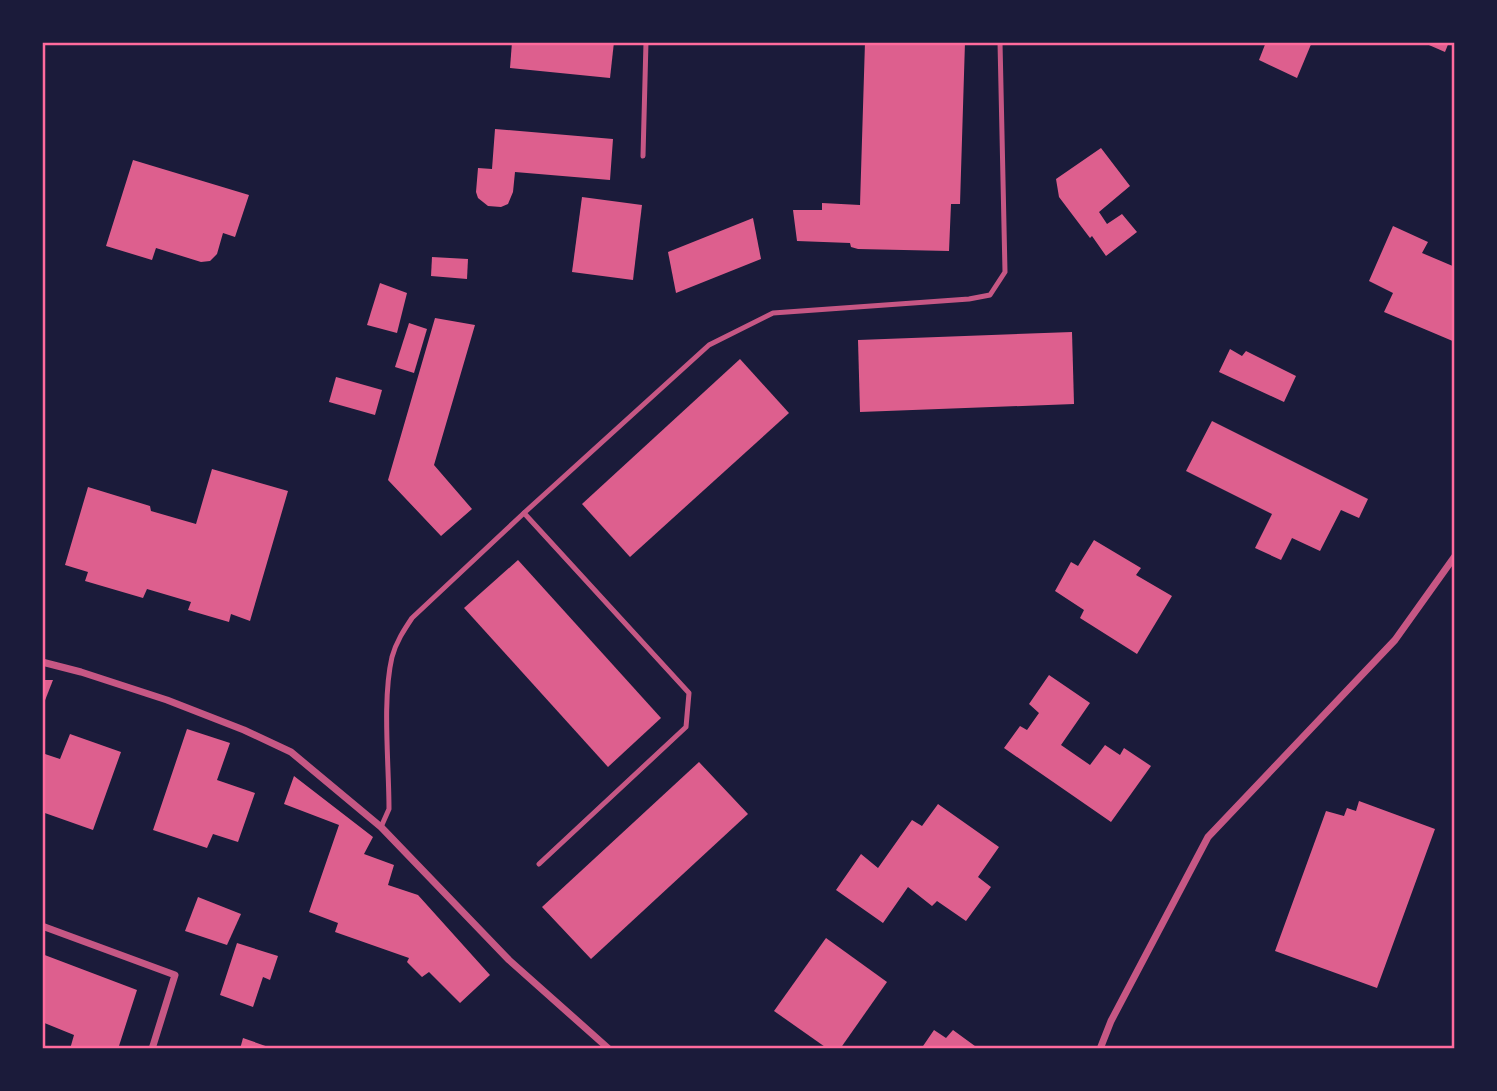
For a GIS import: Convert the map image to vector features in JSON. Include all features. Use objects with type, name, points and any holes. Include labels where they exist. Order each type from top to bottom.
[{"type":"street","points":[[1100,1049],[1111,1021],[1208,837],[1395,640],[1455,556]]},
{"type":"street","points":[[42,662],[167,699],[291,752],[381,827],[509,960],[609,1049]]},
{"type":"street","points":[[42,926],[175,975],[152,1049]]},
{"type":"lane","points":[[643,156],[646,42]]},
{"type":"lane","points":[[381,827],[389,809],[388,684],[399,637],[412,618],[709,345],[773,313],[969,299],[990,295],[1005,272],[1000,42]]},
{"type":"lane","points":[[524,513],[689,693],[686,727],[539,864]]},
{"type":"building","points":[[512,42],[614,42],[610,78],[510,68]]},
{"type":"building","points":[[865,42],[965,42],[960,204],[951,204],[949,251],[858,249],[851,247],[850,243],[797,241],[793,210],[822,210],[822,203],[860,205]]},
{"type":"building","points":[[1266,42],[1312,42],[1297,78],[1259,60]]},
{"type":"building","points":[[1422,42],[1449,42],[1445,52]]},
{"type":"building","points":[[495,129],[613,139],[610,180],[515,172],[513,192],[508,204],[501,207],[488,206],[478,198],[476,192],[478,168],[492,169]]},
{"type":"building","points":[[1101,148],[1130,186],[1099,212],[1107,224],[1122,214],[1137,232],[1106,256],[1059,197],[1056,179]]},
{"type":"building","points":[[133,160],[249,195],[235,237],[223,233],[217,254],[210,261],[201,262],[156,248],[152,260],[106,246]]},
{"type":"building","points":[[582,197],[642,205],[633,280],[572,272]]},
{"type":"building","points":[[753,218],[761,259],[676,293],[668,252]]},
{"type":"building","points":[[1393,226],[1428,242],[1422,253],[1455,267],[1455,342],[1384,312],[1393,293],[1369,281]]},
{"type":"building","points":[[432,257],[468,259],[467,279],[431,276]]},
{"type":"building","points":[[380,283],[407,293],[397,333],[367,325]]},
{"type":"building","points":[[435,318],[475,325],[434,465],[472,509],[441,536],[388,480]]},
{"type":"building","points":[[409,323],[427,329],[414,373],[395,367]]},
{"type":"building","points":[[1072,332],[1074,404],[860,412],[858,340]]},
{"type":"building","points":[[1230,349],[1242,356],[1246,351],[1296,376],[1284,402],[1219,372]]},
{"type":"building","points":[[740,359],[789,413],[630,557],[582,504]]},
{"type":"building","points":[[336,377],[382,390],[375,415],[329,402]]},
{"type":"building","points":[[1212,421],[1368,499],[1359,518],[1341,510],[1320,551],[1292,538],[1281,560],[1255,548],[1272,514],[1186,471]]},
{"type":"building","points":[[212,469],[288,491],[250,621],[231,614],[229,622],[188,610],[191,602],[147,589],[143,598],[85,581],[88,572],[65,565],[88,487],[150,506],[151,511],[196,524]]},
{"type":"building","points":[[1094,540],[1141,568],[1136,575],[1172,596],[1137,654],[1080,618],[1084,610],[1055,591],[1071,562],[1078,566]]},
{"type":"building","points":[[518,560],[661,718],[608,767],[464,608]]},
{"type":"building","points":[[1049,675],[1090,703],[1061,745],[1090,765],[1105,745],[1120,755],[1124,748],[1151,766],[1111,822],[1004,748],[1020,726],[1027,730],[1039,713],[1029,704]]},
{"type":"building","points":[[42,680],[53,680],[42,708]]},
{"type":"building","points":[[187,729],[230,743],[217,780],[255,793],[238,842],[213,834],[207,848],[153,830]]},
{"type":"building","points":[[70,734],[121,752],[93,830],[42,812],[42,753],[60,759]]},
{"type":"building","points":[[699,762],[748,814],[591,959],[542,907]]},
{"type":"building","points":[[294,776],[373,837],[364,854],[394,865],[388,885],[418,895],[490,975],[460,1003],[429,972],[422,977],[407,962],[409,958],[335,932],[338,923],[309,912],[339,825],[284,804]]},
{"type":"building","points":[[1359,801],[1435,829],[1377,988],[1275,951],[1326,811],[1344,816],[1347,808],[1356,811]]},
{"type":"building","points":[[938,804],[999,847],[978,877],[991,887],[966,921],[937,901],[932,906],[908,887],[883,923],[836,890],[861,854],[878,868],[912,820],[922,826]]},
{"type":"building","points":[[198,897],[241,914],[227,945],[185,931]]},
{"type":"building","points":[[826,938],[887,982],[840,1049],[828,1049],[774,1011]]},
{"type":"building","points":[[237,943],[278,956],[270,980],[263,977],[253,1007],[220,995]]},
{"type":"building","points":[[42,954],[137,990],[118,1049],[70,1049],[74,1035],[42,1022]]},
{"type":"building","points":[[934,1030],[946,1038],[953,1030],[979,1049],[921,1049]]},
{"type":"building","points":[[243,1038],[274,1049],[240,1049]]}]
